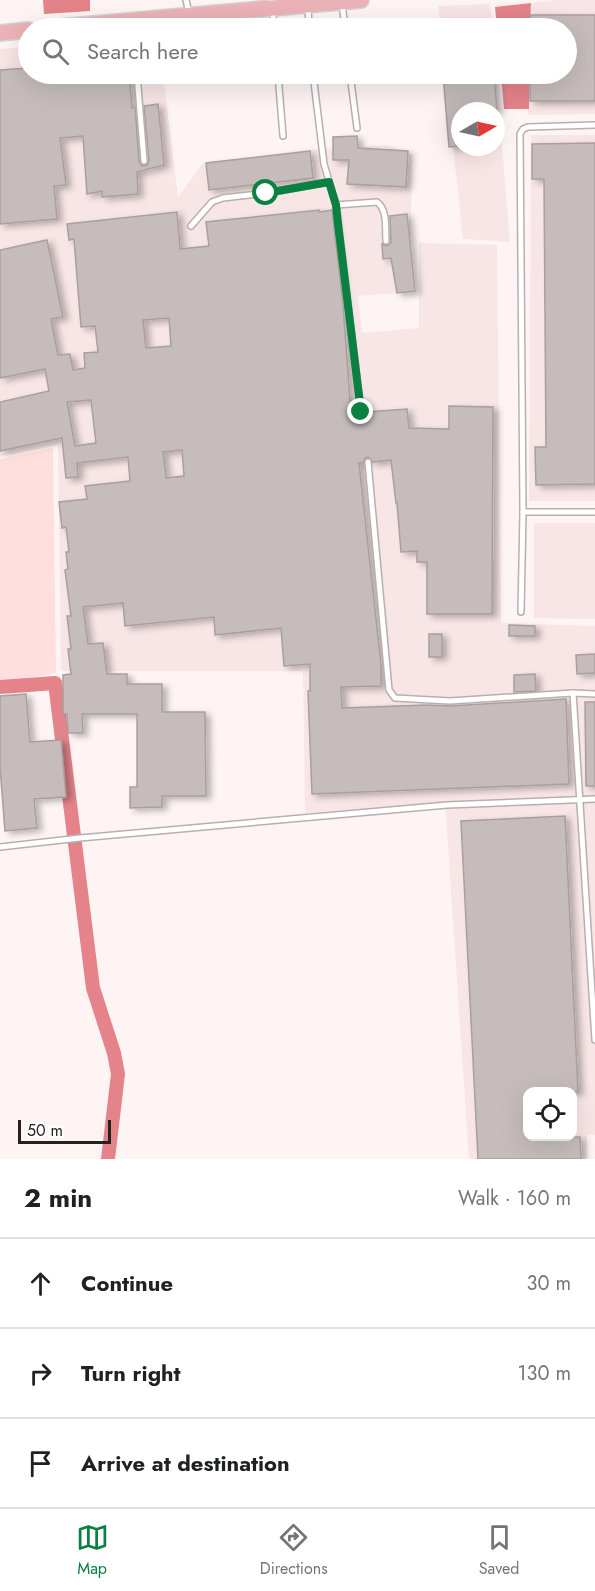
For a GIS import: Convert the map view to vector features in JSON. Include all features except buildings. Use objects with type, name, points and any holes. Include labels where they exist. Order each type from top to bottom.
[{"type":"main road","points":[[177,18],[272,4],[307,5],[361,0]]},
{"type":"main road","points":[[0,33],[18,31]]},
{"type":"lane","points":[[186,0],[189,16]]},
{"type":"lane","points":[[342,1],[344,18]]},
{"type":"lane","points":[[307,5],[308,18]]},
{"type":"lane","points":[[139,84],[144,162]]},
{"type":"lane","points":[[279,84],[283,136]]},
{"type":"lane","points":[[314,84],[324,164],[336,205],[361,412]]},
{"type":"lane","points":[[351,84],[357,128]]},
{"type":"lane","points":[[521,612],[523,512],[520,134],[528,127],[595,126]]},
{"type":"lane","points":[[191,226],[212,202],[223,198],[329,182]]},
{"type":"lane","points":[[336,205],[377,202],[382,206],[384,212],[386,241]]},
{"type":"lane","points":[[368,462],[391,695],[395,698],[450,701],[573,693],[595,694]]},
{"type":"lane","points":[[523,512],[595,512]]},
{"type":"lane","points":[[573,693],[595,1040]]},
{"type":"lane","points":[[0,847],[447,805],[595,799]]},
{"type":"shaded area","points":[[43,0],[90,0],[90,11],[44,14]]},
{"type":"shaded area","points":[[555,0],[595,0],[595,114],[528,115],[529,84],[577,84],[577,18],[530,18],[531,3]]},
{"type":"shaded area","points":[[531,3],[530,18],[496,18],[495,7]]},
{"type":"shaded area","points":[[490,4],[492,18],[440,18],[438,6]]},
{"type":"shaded area","points":[[18,48],[18,84],[164,84],[178,197],[203,163],[306,150],[387,145],[412,154],[410,292],[358,296],[362,333],[419,328],[419,243],[497,245],[501,623],[595,626],[595,1135],[587,1135],[587,1159],[469,1159],[445,802],[305,813],[303,671],[61,671],[58,445],[0,457],[0,49]]},
{"type":"shaded area","points":[[446,84],[497,84],[498,102],[451,102],[451,129]]},
{"type":"shaded area","points":[[502,84],[529,84],[529,109],[505,109]]},
{"type":"shaded area","points":[[531,135],[595,135],[595,501],[529,501]]},
{"type":"shaded area","points":[[454,156],[503,156],[510,242],[463,239]]},
{"type":"shaded area","points":[[53,448],[56,673],[0,683],[0,459]]},
{"type":"shaded area","points":[[534,523],[595,523],[595,619],[534,618]]},
{"type":"waterway","points":[[0,687],[55,683],[93,988],[114,1053],[118,1074],[108,1159]]},
{"type":"route","points":[[266,193],[329,182],[336,205],[361,412]]}]
